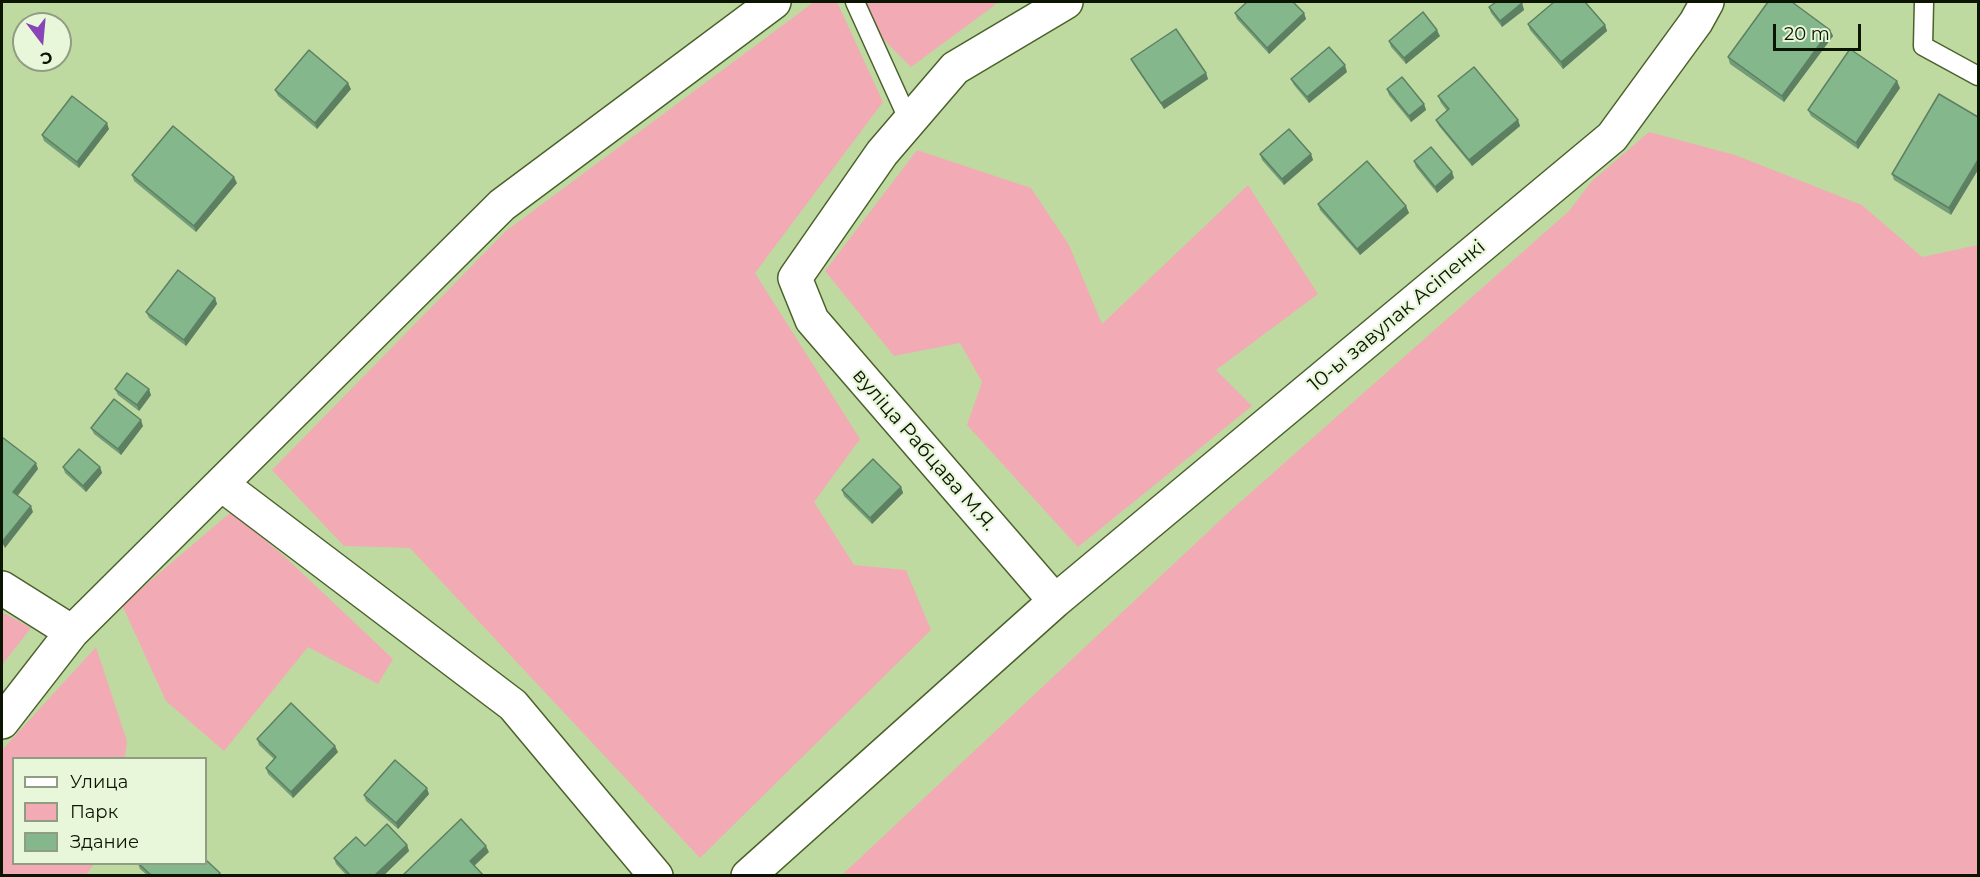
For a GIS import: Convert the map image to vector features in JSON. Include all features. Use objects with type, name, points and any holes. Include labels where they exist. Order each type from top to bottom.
[{"type":"street","points":[[2,722],[72,632],[502,205],[774,2]]},
{"type":"street","name":"вуліца Рабцава М.Я.","points":[[1055,600],[812,320],[795,278],[882,153],[955,68],[1066,2]]},
{"type":"street","name":"10-ы завулак Асіпенкі","points":[[1055,600],[1612,137],[1696,22],[1707,2]]},
{"type":"street","points":[[221,483],[513,705],[656,876]]},
{"type":"street","points":[[2,588],[72,632]]},
{"type":"street","points":[[748,876],[1055,600]]},
{"type":"lane","points":[[855,2],[909,121]]},
{"type":"lane","points":[[1924,2],[1923,46],[1978,76]]},
{"type":"green space","points":[[814,2],[837,2],[883,102],[755,273],[860,439],[814,502],[854,565],[906,570],[931,630],[700,858],[410,548],[344,546],[272,470],[506,231]]},
{"type":"green space","points":[[866,2],[999,2],[911,67],[876,32]]},
{"type":"green space","points":[[1649,132],[1735,155],[1862,205],[1922,257],[1978,245],[1978,875],[842,875],[1229,512],[1569,211],[1592,181]]},
{"type":"green space","points":[[917,150],[1031,188],[1069,245],[1102,324],[1248,185],[1318,294],[1216,370],[1252,406],[1078,547],[967,425],[982,382],[960,343],[894,356],[825,271]]},
{"type":"green space","points":[[231,512],[283,555],[393,659],[378,684],[308,647],[224,751],[166,701],[122,605]]},
{"type":"green space","points":[[2,612],[31,628],[2,665]]},
{"type":"green space","points":[[96,647],[127,741],[125,757],[12,757],[12,865],[93,865],[86,875],[2,875],[2,750]]},
{"type":"building","points":[[1247,2],[1293,2],[1304,13],[1267,48],[1235,13]]},
{"type":"building","points":[[1496,2],[1522,3],[1500,21],[1489,7]]},
{"type":"building","points":[[1554,2],[1585,2],[1605,25],[1561,62],[1528,24]]},
{"type":"building","points":[[1768,2],[1792,2],[1830,30],[1782,96],[1728,57]]},
{"type":"building","points":[[1423,12],[1437,30],[1404,58],[1389,41]]},
{"type":"building","points":[[1176,29],[1206,73],[1161,103],[1131,59]]},
{"type":"building","points":[[1329,47],[1345,65],[1307,97],[1291,79]]},
{"type":"building","points":[[1850,49],[1897,81],[1856,143],[1808,110]]},
{"type":"building","points":[[309,50],[348,83],[315,123],[275,90]]},
{"type":"building","points":[[1474,67],[1518,120],[1469,160],[1436,120],[1449,109],[1438,96]]},
{"type":"building","points":[[1402,77],[1424,104],[1409,116],[1387,89]]},
{"type":"building","points":[[1939,94],[1978,117],[1978,160],[1949,208],[1892,174]]},
{"type":"building","points":[[72,96],[107,123],[77,162],[42,135]]},
{"type":"building","points":[[173,126],[234,177],[194,226],[132,175]]},
{"type":"building","points":[[1289,129],[1311,154],[1282,179],[1260,154]]},
{"type":"building","points":[[1431,147],[1452,172],[1435,187],[1414,161]]},
{"type":"building","points":[[1367,161],[1406,206],[1357,249],[1318,204]]},
{"type":"building","points":[[178,270],[215,298],[184,340],[146,312]]},
{"type":"building","points":[[127,373],[149,389],[137,405],[115,389]]},
{"type":"building","points":[[114,399],[141,420],[118,449],[91,428]]},
{"type":"building","points":[[2,437],[36,463],[13,492],[31,506],[2,542]]},
{"type":"building","points":[[79,449],[100,467],[83,486],[63,467]]},
{"type":"building","points":[[873,459],[901,487],[870,518],[842,490]]},
{"type":"building","points":[[291,703],[335,746],[291,792],[266,768],[276,757],[257,739]]},
{"type":"building","points":[[395,760],[427,788],[396,823],[364,795]]},
{"type":"building","points":[[461,819],[486,846],[470,861],[484,876],[402,876]]},
{"type":"building","points":[[387,824],[407,845],[374,876],[351,876],[334,858],[356,837],[365,846]]},
{"type":"building","points":[[207,861],[220,873],[218,876],[152,876],[140,865],[207,865]]}]
